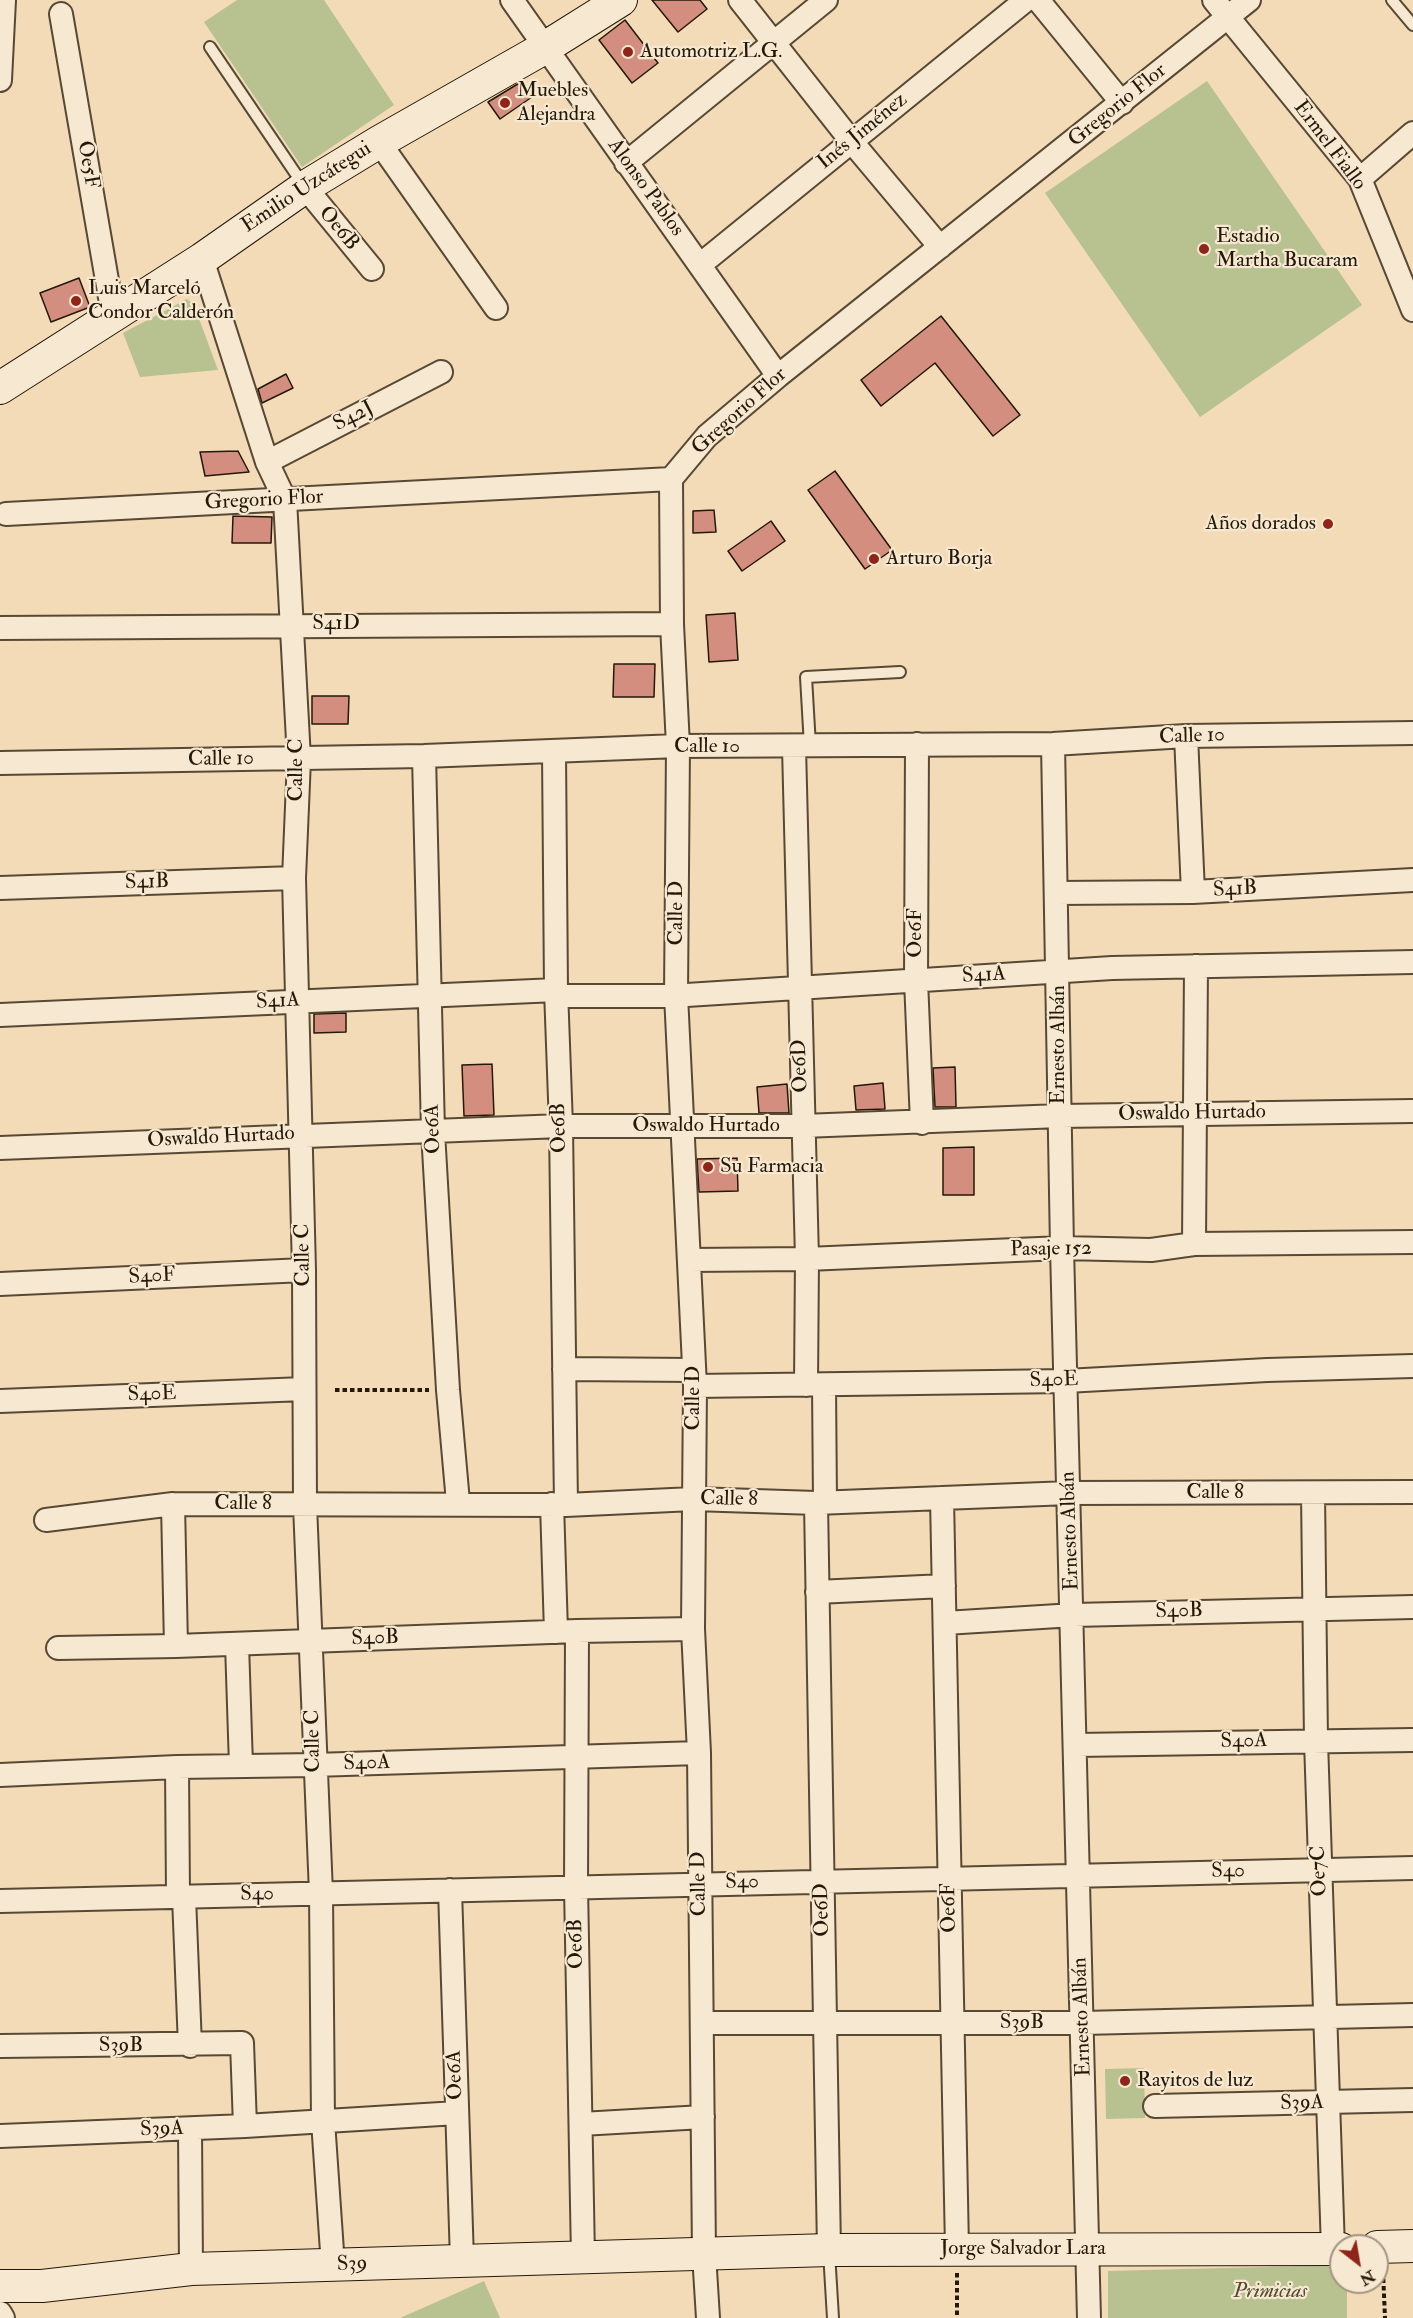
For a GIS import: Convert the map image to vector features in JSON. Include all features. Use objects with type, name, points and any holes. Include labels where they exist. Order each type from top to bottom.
[{"type":"street","points":[[0,80],[4,0]]},
{"type":"street","name":"Alonso Pablos","points":[[512,0],[626,163],[701,264],[778,376]]},
{"type":"street","name":"Emilio Uzcátegui","points":[[0,388],[202,259],[305,187],[546,47],[621,0]]},
{"type":"street","points":[[740,0],[940,247]]},
{"type":"street","points":[[626,163],[826,0]]},
{"type":"street","name":"Inés Jiménez","points":[[701,264],[1026,0]]},
{"type":"street","points":[[1038,0],[1122,103]]},
{"type":"street","name":"Gregorio Flor","points":[[6,514],[671,479],[707,436],[778,376],[1122,103],[1221,9],[1249,0]]},
{"type":"street","name":"Ermel Fiallo","points":[[1221,9],[1360,179],[1413,310]]},
{"type":"street","name":"Oe5F","points":[[61,14],[113,315]]},
{"type":"street","points":[[1360,179],[1413,133]]},
{"type":"street","points":[[379,142],[496,308]]},
{"type":"street","name":"Oe6B","points":[[305,187],[372,269]]},
{"type":"street","name":"Calle C","points":[[202,259],[267,462],[285,500],[299,759],[294,878],[302,1135],[305,1504],[321,1893],[323,2121],[333,2266]]},
{"type":"street","name":"S42J","points":[[267,462],[441,372]]},
{"type":"street","name":"Calle D","points":[[671,479],[672,624],[678,746],[676,995],[695,1378],[693,1629],[699,1752],[704,2254],[708,2318]]},
{"type":"street","name":"S41D","points":[[0,628],[292,624],[672,624]]},
{"type":"street","name":"Calle 10","points":[[0,763],[424,756],[678,746],[1053,744],[1186,736],[1413,733]]},
{"type":"street","points":[[1186,736],[1193,892]]},
{"type":"street","name":"Oe6F","points":[[917,744],[916,980],[922,1123]]},
{"type":"street","name":"Ernesto Albán","points":[[1053,744],[1059,973],[1062,1248],[1074,1615],[1089,2318]]},
{"type":"street","name":"Oe6D","points":[[802,747],[799,989],[807,1259],[820,1502],[817,1592],[829,2250]]},
{"type":"street","name":"Oe6B","points":[[554,752],[556,993],[561,1126],[564,1369],[559,1504],[578,1757],[576,1887],[584,2257]]},
{"type":"street","name":"Oe6A","points":[[424,756],[433,1132],[448,1390],[458,1503]]},
{"type":"street","name":"S41B","points":[[0,888],[294,878]]},
{"type":"street","name":"S41B","points":[[1056,893],[1193,892],[1413,880]]},
{"type":"street","name":"S41A","points":[[0,1015],[430,994],[676,995],[1112,968],[1413,962]]},
{"type":"street","points":[[1194,1244],[1196,966]]},
{"type":"street","name":"Oswaldo Hurtado","points":[[0,1148],[561,1126],[803,1126],[1060,1116],[1413,1111]]},
{"type":"street","name":"Pasaje 152","points":[[689,1260],[807,1259],[1062,1248],[1151,1250],[1194,1244],[1413,1242]]},
{"type":"street","name":"S40F","points":[[0,1284],[304,1270]]},
{"type":"street","name":"S40E","points":[[564,1369],[815,1385],[1066,1381],[1267,1370],[1413,1366]]},
{"type":"street","name":"S40E","points":[[0,1401],[304,1389]]},
{"type":"street","name":"Calle 8","points":[[46,1520],[172,1504],[559,1504],[693,1499],[820,1502],[1069,1493],[1413,1492]]},
{"type":"street","name":"Oe7C","points":[[1313,1493],[1320,1870],[1328,2103],[1336,2234]]},
{"type":"street","name":"Oe6F","points":[[942,1498],[957,2248]]},
{"type":"street","points":[[172,1504],[176,1646]]},
{"type":"street","points":[[817,1592],[944,1586]]},
{"type":"street","name":"S40B","points":[[945,1623],[1074,1615],[1413,1607]]},
{"type":"street","name":"S40B","points":[[58,1648],[693,1629]]},
{"type":"street","points":[[237,1644],[241,1766]]},
{"type":"street","name":"S40A","points":[[1076,1745],[1413,1740]]},
{"type":"street","name":"S40A","points":[[0,1775],[177,1767],[314,1765],[699,1752]]},
{"type":"street","points":[[177,1767],[181,1896],[190,2046]]},
{"type":"street","name":"S40","points":[[0,1901],[1413,1868]]},
{"type":"street","name":"Oe6A","points":[[450,1890],[462,2260]]},
{"type":"street","name":"S39B","points":[[702,2024],[1083,2023],[1326,2019],[1413,2015]]},
{"type":"street","name":"S39B","points":[[0,2046],[190,2046],[242,2043],[245,2126]]},
{"type":"street","name":"S39A","points":[[1155,2106],[1413,2100]]},
{"type":"street","name":"S39A","points":[[0,2136],[190,2129],[457,2113]]},
{"type":"street","points":[[581,2124],[703,2116]]},
{"type":"street","points":[[190,2129],[191,2269]]},
{"type":"street","points":[[1389,2247],[1413,2246]]},
{"type":"street","name":"Jorge Salvador Lara","points":[[704,2254],[957,2248],[1329,2249]]},
{"type":"street","name":"S39","points":[[0,2286],[42,2286],[191,2269],[704,2254]]},
{"type":"street","points":[[0,2313],[3,2318]]},
{"type":"lane","points":[[1392,0],[1413,25]]},
{"type":"lane","points":[[210,47],[305,187]]},
{"type":"lane","points":[[802,747],[806,677],[900,672]]},
{"type":"lane","name":"Oe6D","points":[[829,2250],[833,2318]]},
{"type":"path","points":[[335,1390],[448,1390]]},
{"type":"path","points":[[957,2248],[957,2318]]},
{"type":"path","points":[[1383,2294],[1385,2318]]},
{"type":"green space","points":[[237,0],[324,0],[394,105],[302,167],[204,22]]},
{"type":"green space","name":"Estadio Martha Bucaram","points":[[1207,81],[1362,305],[1200,417],[1045,193]]},
{"type":"green space","points":[[187,299],[194,305],[218,370],[140,377],[123,333]]},
{"type":"green space","points":[[1144,2068],[1145,2118],[1106,2119],[1105,2069]]},
{"type":"green space","name":"Primicias","points":[[1329,2265],[1329,2294],[1347,2294],[1347,2318],[1108,2318],[1108,2271]]},
{"type":"green space","points":[[484,2281],[500,2318],[400,2318]]},
{"type":"building","points":[[652,0],[700,0],[707,9],[678,32]]},
{"type":"building","name":"Automotriz L.G.","points":[[625,20],[658,63],[632,83],[599,40]]},
{"type":"building","points":[[521,82],[532,97],[500,119],[488,102]]},
{"type":"building","points":[[79,278],[90,307],[51,322],[40,293]]},
{"type":"building","points":[[941,316],[1020,415],[993,436],[935,363],[881,406],[861,380]]},
{"type":"building","points":[[286,374],[293,388],[262,403],[258,389]]},
{"type":"building","points":[[238,451],[249,472],[205,476],[200,452]]},
{"type":"building","points":[[835,471],[892,550],[865,569],[808,490]]},
{"type":"building","points":[[714,510],[716,532],[693,533],[693,511]]},
{"type":"building","points":[[233,516],[272,517],[271,543],[232,543]]},
{"type":"building","points":[[771,521],[785,541],[742,571],[728,551]]},
{"type":"building","points":[[735,613],[738,660],[709,662],[706,615]]},
{"type":"building","points":[[614,664],[655,664],[654,697],[613,697]]},
{"type":"building","points":[[312,696],[349,696],[348,724],[312,724]]},
{"type":"building","points":[[346,1013],[346,1032],[314,1033],[314,1014]]},
{"type":"building","points":[[492,1064],[494,1115],[464,1116],[462,1065]]},
{"type":"building","points":[[955,1067],[956,1107],[935,1107],[933,1068]]},
{"type":"building","points":[[883,1083],[885,1109],[856,1110],[854,1086]]},
{"type":"building","points":[[787,1084],[789,1113],[759,1113],[757,1087]]},
{"type":"building","points":[[974,1147],[974,1195],[943,1195],[943,1148]]},
{"type":"building","points":[[737,1158],[738,1191],[699,1192],[697,1159]]},
{"type":"place","name":"Automotriz L.G.","points":[[628,52]]},
{"type":"place","name":"Muebles Alejandra","points":[[505,103]]},
{"type":"place","name":"Estadio Martha Bucaram","points":[[1204,249]]},
{"type":"place","name":"Luis Marcelo Condor Calderón","points":[[76,301]]},
{"type":"place","name":"Años dorados","points":[[1328,524]]},
{"type":"place","name":"Arturo Borja","points":[[874,559]]},
{"type":"place","name":"Su Farmacia","points":[[708,1167]]},
{"type":"place","name":"Rayitos de luz","points":[[1125,2081]]}]
